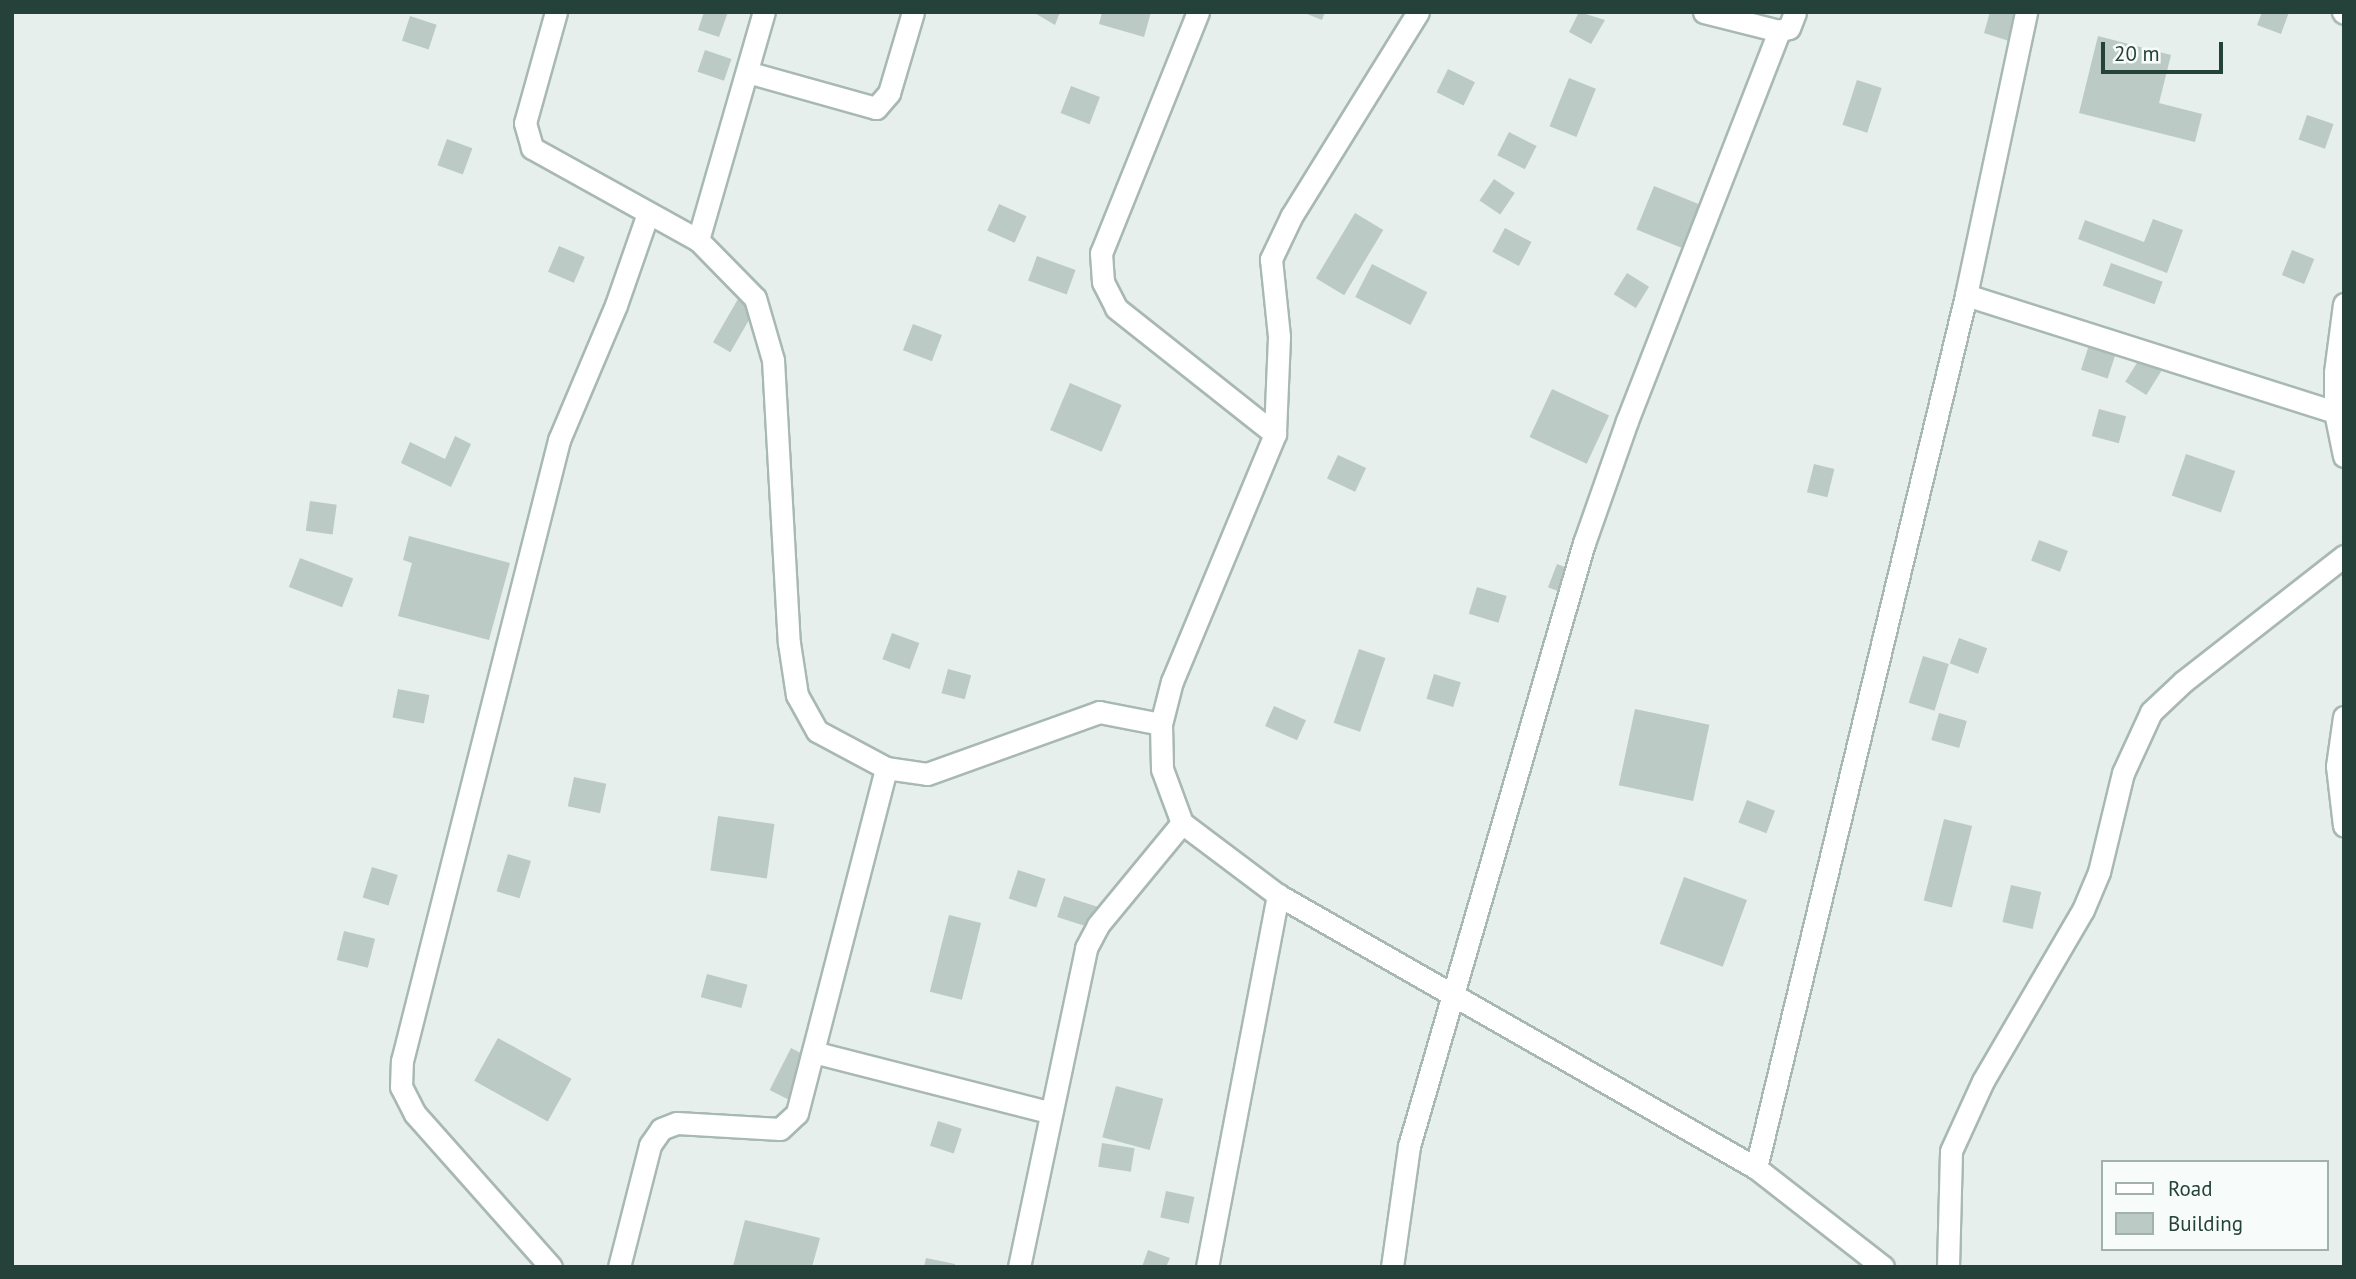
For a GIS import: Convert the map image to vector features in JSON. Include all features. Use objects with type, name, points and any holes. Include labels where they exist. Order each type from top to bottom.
[{"type":"street","points":[[556,12],[525,122],[532,148],[698,240],[755,298],[773,360],[789,643],[797,695],[817,731],[886,768],[927,774],[1098,712],[1161,724]]},
{"type":"street","points":[[698,240],[764,12]]},
{"type":"street","points":[[747,72],[876,108],[889,93],[913,12]]},
{"type":"street","points":[[1198,12],[1101,253],[1103,282],[1116,308],[1275,434]]},
{"type":"street","points":[[1418,12],[1291,217],[1271,259],[1279,337],[1275,434],[1172,681],[1161,724],[1162,769],[1182,823],[1278,895],[1756,1168],[1883,1267]]},
{"type":"street","points":[[1704,12],[1779,31],[1789,27],[1795,12]]},
{"type":"street","points":[[1756,1168],[1966,295],[2026,12]]},
{"type":"street","points":[[1392,1267],[1409,1146],[1584,544],[1627,421],[1779,31]]},
{"type":"street","points":[[551,1267],[415,1114],[401,1087],[402,1061],[559,440],[616,305],[648,212]]},
{"type":"street","points":[[1966,295],[2335,412]]},
{"type":"street","points":[[2344,304],[2337,330],[2335,412],[2344,456]]},
{"type":"street","points":[[1948,1267],[1951,1151],[1983,1081],[2082,910],[2099,872],[2123,773],[2151,712],[2184,681],[2344,556]]},
{"type":"street","points":[[2344,717],[2337,766],[2344,826]]},
{"type":"street","points":[[618,1267],[650,1145],[662,1129],[677,1123],[780,1129],[797,1114],[886,768]]},
{"type":"street","points":[[1019,1267],[1049,1112],[1086,948],[1098,925],[1182,823]]},
{"type":"street","points":[[1207,1267],[1278,895]]},
{"type":"street","points":[[813,1052],[1049,1112]]},
{"type":"building","points":[[704,12],[728,12],[719,37],[698,30]]},
{"type":"building","points":[[1033,12],[1060,12],[1055,25]]},
{"type":"building","points":[[1102,12],[1151,12],[1144,37],[1099,24]]},
{"type":"building","points":[[1302,12],[1325,12],[1322,20]]},
{"type":"building","points":[[1579,12],[1605,20],[1591,44],[1569,32]]},
{"type":"building","points":[[1990,12],[2018,12],[2009,41],[1984,33]]},
{"type":"building","points":[[2262,12],[2289,12],[2281,34],[2257,25]]},
{"type":"building","points":[[410,16],[437,25],[429,49],[402,41]]},
{"type":"building","points":[[2098,36],[2171,55],[2159,103],[2202,114],[2195,142],[2079,113]]},
{"type":"building","points":[[705,50],[731,59],[724,81],[698,72]]},
{"type":"building","points":[[1448,69],[1475,82],[1464,106],[1437,92]]},
{"type":"building","points":[[1569,78],[1596,89],[1576,137],[1550,126]]},
{"type":"building","points":[[1857,80],[1882,88],[1867,133],[1842,125]]},
{"type":"building","points":[[1071,86],[1100,97],[1090,124],[1061,113]]},
{"type":"building","points":[[2307,115],[2333,124],[2325,149],[2299,140]]},
{"type":"building","points":[[1509,132],[1537,146],[1525,169],[1497,155]]},
{"type":"building","points":[[447,139],[472,148],[463,175],[437,165]]},
{"type":"building","points":[[1494,179],[1515,193],[1500,215],[1479,201]]},
{"type":"building","points":[[1654,186],[1721,213],[1703,257],[1636,230]]},
{"type":"building","points":[[999,204],[1026,216],[1015,243],[987,230]]},
{"type":"building","points":[[1355,213],[1383,230],[1344,295],[1316,278]]},
{"type":"building","points":[[2153,219],[2183,230],[2167,273],[2078,239],[2085,220],[2144,242]]},
{"type":"building","points":[[1505,228],[1531,242],[1519,266],[1492,252]]},
{"type":"building","points":[[559,246],[585,257],[574,283],[548,272]]},
{"type":"building","points":[[2292,250],[2314,259],[2304,284],[2282,275]]},
{"type":"building","points":[[1037,256],[1076,270],[1067,294],[1028,280]]},
{"type":"building","points":[[2111,263],[2163,282],[2154,304],[2103,286]]},
{"type":"building","points":[[1372,264],[1427,292],[1410,325],[1355,297]]},
{"type":"building","points":[[1627,273],[1649,287],[1636,308],[1614,294]]},
{"type":"building","points":[[738,299],[755,309],[730,352],[713,342]]},
{"type":"building","points":[[913,324],[942,335],[932,361],[903,350]]},
{"type":"building","points":[[2089,345],[2116,354],[2108,378],[2081,370]]},
{"type":"building","points":[[2140,358],[2161,371],[2146,395],[2125,382]]},
{"type":"building","points":[[1070,383],[1122,405],[1102,452],[1050,430]]},
{"type":"building","points":[[1552,389],[1609,416],[1587,464],[1530,437]]},
{"type":"building","points":[[2099,409],[2126,416],[2119,443],[2092,436]]},
{"type":"building","points":[[455,436],[471,444],[451,487],[401,463],[410,442],[445,459]]},
{"type":"building","points":[[2186,454],[2235,471],[2221,513],[2172,496]]},
{"type":"building","points":[[1338,455],[1366,468],[1355,492],[1327,479]]},
{"type":"building","points":[[1814,464],[1834,469],[1827,497],[1807,492]]},
{"type":"building","points":[[310,501],[337,505],[333,534],[306,531]]},
{"type":"building","points":[[409,536],[510,563],[489,640],[398,616],[412,563],[403,560]]},
{"type":"building","points":[[2039,540],[2068,551],[2060,572],[2031,561]]},
{"type":"building","points":[[300,558],[353,578],[342,607],[289,587]]},
{"type":"building","points":[[1557,564],[1578,572],[1569,595],[1548,587]]},
{"type":"building","points":[[1477,587],[1507,596],[1498,623],[1469,614]]},
{"type":"building","points":[[892,633],[919,643],[910,669],[882,659]]},
{"type":"building","points":[[1959,638],[1987,648],[1978,674],[1950,663]]},
{"type":"building","points":[[1359,649],[1385,658],[1360,732],[1334,723]]},
{"type":"building","points":[[1923,656],[1949,664],[1934,711],[1909,703]]},
{"type":"building","points":[[948,669],[971,675],[965,699],[942,693]]},
{"type":"building","points":[[1434,674],[1461,682],[1453,707],[1426,699]]},
{"type":"building","points":[[398,689],[429,695],[424,724],[392,717]]},
{"type":"building","points":[[1274,706],[1306,720],[1297,740],[1265,726]]},
{"type":"building","points":[[1635,709],[1709,725],[1693,801],[1619,785]]},
{"type":"building","points":[[1939,713],[1967,721],[1959,748],[1931,740]]},
{"type":"building","points":[[574,777],[606,784],[600,813],[568,806]]},
{"type":"building","points":[[1747,800],[1775,811],[1766,833],[1738,822]]},
{"type":"building","points":[[718,816],[774,824],[767,878],[710,870]]},
{"type":"building","points":[[1944,819],[1972,826],[1952,908],[1924,901]]},
{"type":"building","points":[[508,854],[531,861],[520,898],[497,891]]},
{"type":"building","points":[[372,867],[398,875],[388,905],[363,898]]},
{"type":"building","points":[[1018,870],[1046,879],[1036,907],[1009,899]]},
{"type":"building","points":[[1684,877],[1747,900],[1723,967],[1660,944]]},
{"type":"building","points":[[2011,885],[2041,892],[2033,929],[2002,922]]},
{"type":"building","points":[[1064,896],[1106,910],[1099,931],[1057,917]]},
{"type":"building","points":[[949,915],[981,923],[962,1000],[930,992]]},
{"type":"building","points":[[344,931],[375,939],[368,968],[337,960]]},
{"type":"building","points":[[707,974],[748,985],[741,1008],[701,997]]},
{"type":"building","points":[[498,1038],[571,1079],[548,1122],[474,1081]]},
{"type":"building","points":[[791,1048],[815,1060],[794,1102],[770,1090]]},
{"type":"building","points":[[1116,1086],[1163,1099],[1150,1150],[1102,1137]]},
{"type":"building","points":[[938,1121],[962,1129],[954,1153],[930,1146]]},
{"type":"building","points":[[1102,1143],[1135,1148],[1131,1172],[1098,1167]]},
{"type":"building","points":[[1166,1191],[1194,1197],[1189,1223],[1160,1217]]},
{"type":"building","points":[[745,1220],[820,1238],[812,1267],[733,1266]]},
{"type":"building","points":[[1148,1250],[1170,1258],[1166,1267],[1142,1267]]},
{"type":"building","points":[[926,1258],[955,1264],[955,1267],[924,1267]]}]
